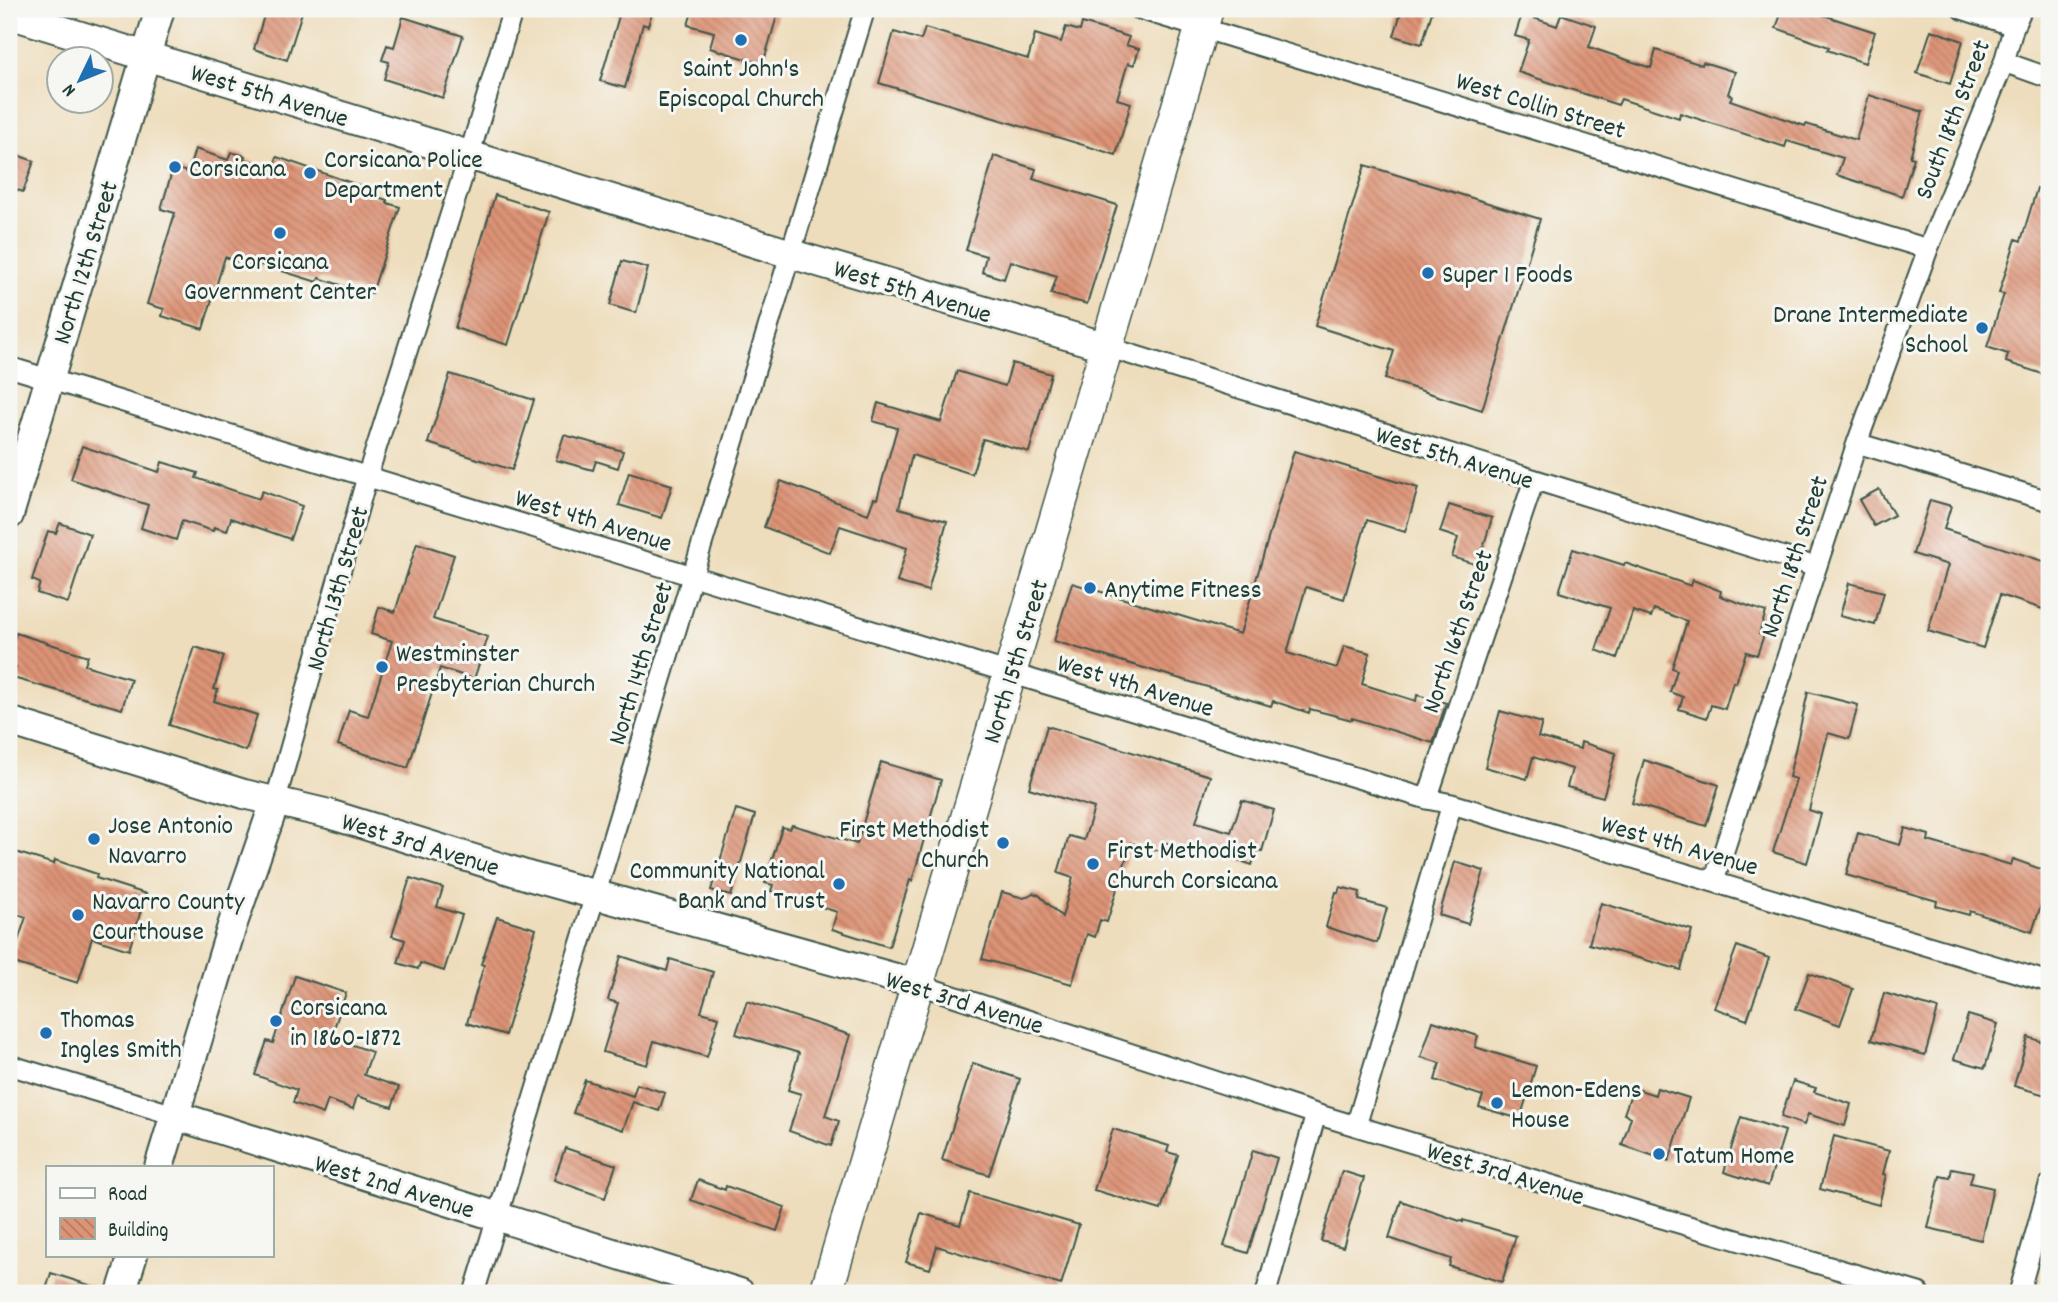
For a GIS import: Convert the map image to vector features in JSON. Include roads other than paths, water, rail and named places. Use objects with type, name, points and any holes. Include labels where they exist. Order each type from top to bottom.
[{"type":"main road","name":"North 15th Street","points":[[826,1293],[1204,18]]},
{"type":"street","name":"North 12th Street","points":[[9,515],[160,9]]},
{"type":"street","name":"North 13th Street","points":[[159,1166],[232,926],[275,802],[367,477],[513,9]]},
{"type":"street","name":"North 14th Street","points":[[474,1293],[865,9]]},
{"type":"street","name":"West Collin Street","points":[[1139,9],[1204,18],[1928,249]]},
{"type":"street","points":[[1962,9],[2018,17]]},
{"type":"street","name":"West 5th Avenue","points":[[9,14],[791,254],[1107,347],[1816,567]]},
{"type":"street","name":"South 18th Street","points":[[1928,249],[2004,62],[2018,17]]},
{"type":"street","points":[[2004,62],[2049,78]]},
{"type":"street","name":"North 18th Street","points":[[1714,881],[1857,443],[1928,249]]},
{"type":"street","name":"West 4th Avenue","points":[[9,367],[1427,799],[1714,881],[2049,982]]},
{"type":"street","points":[[1857,443],[2049,500]]},
{"type":"street","name":"North 16th Street","points":[[1427,799],[1534,481]]},
{"type":"street","name":"West 3rd Avenue","points":[[9,721],[244,794],[329,814],[486,864],[918,984],[1316,1114],[1628,1209],[1919,1293]]},
{"type":"street","points":[[1356,1126],[1452,804]]},
{"type":"street","name":"West 2nd Avenue","points":[[9,1065],[740,1293]]},
{"type":"street","points":[[1266,1293],[1316,1114]]},
{"type":"street","points":[[2019,1293],[2049,1185]]},
{"type":"street","points":[[121,1293],[133,1256]]},
{"type":"place","name":"Saint John's Episcopal Church","points":[[741,40]]},
{"type":"place","name":"Corsicana","points":[[175,167]]},
{"type":"place","name":"Corsicana Police Department","points":[[310,173]]},
{"type":"place","name":"Corsicana Government Center","points":[[280,233]]},
{"type":"place","name":"Super 1 Foods","points":[[1428,273]]},
{"type":"place","name":"Drane Intermediate School","points":[[1982,328]]},
{"type":"place","name":"Anytime Fitness","points":[[1090,588]]},
{"type":"place","name":"Westminster Presbyterian Church","points":[[382,667]]},
{"type":"place","name":"Jose Antonio Navarro","points":[[94,839]]},
{"type":"place","name":"First Methodist Church","points":[[1003,843]]},
{"type":"place","name":"First Methodist Church Corsicana","points":[[1093,864]]},
{"type":"place","name":"Community National Bank and Trust","points":[[839,884]]},
{"type":"place","name":"Navarro County Courthouse","points":[[78,915]]},
{"type":"place","name":"Corsicana in 1860-1872","points":[[276,1021]]},
{"type":"place","name":"Thomas Ingles Smith","points":[[46,1033]]},
{"type":"place","name":"Lemon-Edens House","points":[[1497,1103]]},
{"type":"place","name":"Tatum Home","points":[[1659,1154]]}]
